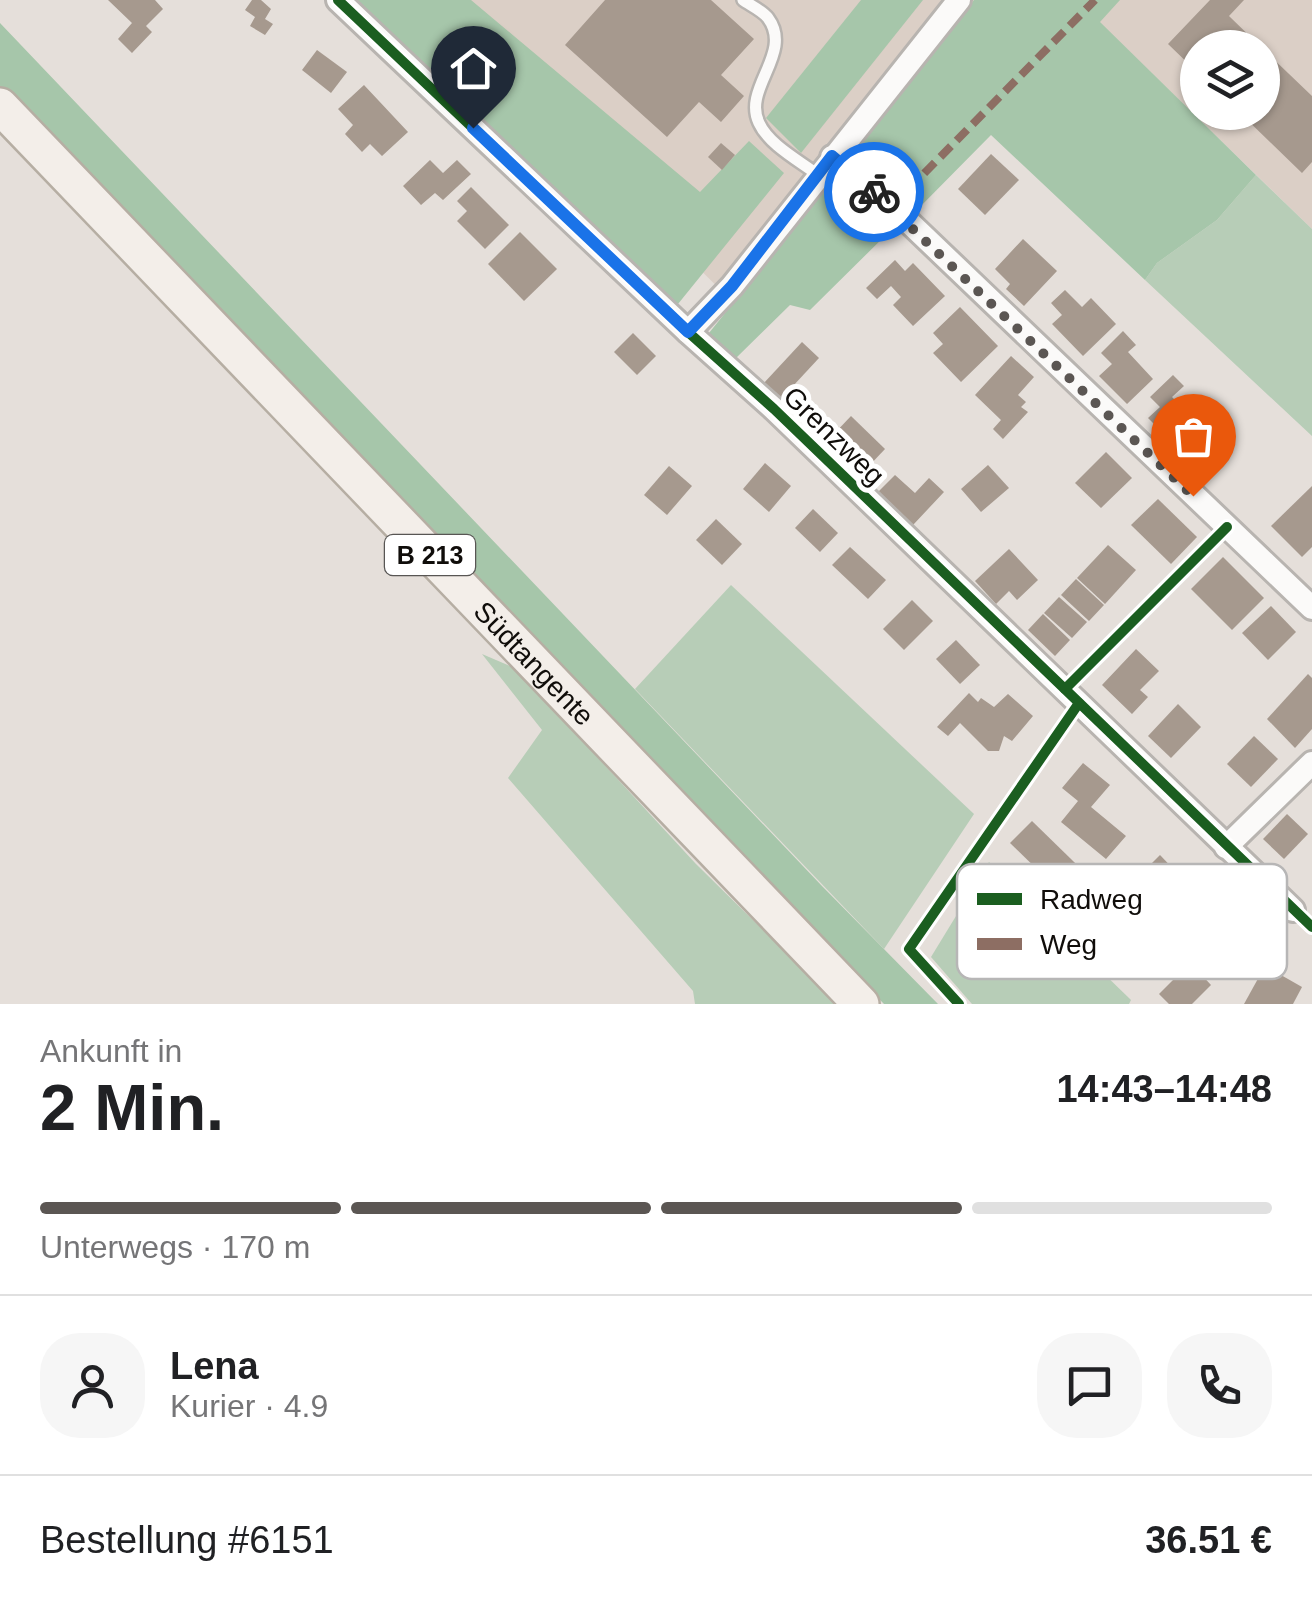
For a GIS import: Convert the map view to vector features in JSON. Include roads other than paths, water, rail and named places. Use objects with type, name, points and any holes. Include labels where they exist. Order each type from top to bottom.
[{"type":"main road","name":"Südtangente","points":[[0,106],[861,1004]]},
{"type":"street","name":"Grenzweg","points":[[338,0],[788,422],[1244,864]]},
{"type":"street","points":[[688,332],[732,286],[959,0]]},
{"type":"street","points":[[825,166],[892,206],[1312,608]]},
{"type":"street","points":[[1226,847],[1312,763]]},
{"type":"street","name":"Grenzweg","points":[[1287,904],[1293,910]]},
{"type":"lane","points":[[743,0],[768,18],[776,38],[756,101],[757,120],[766,134],[825,166]]}]
